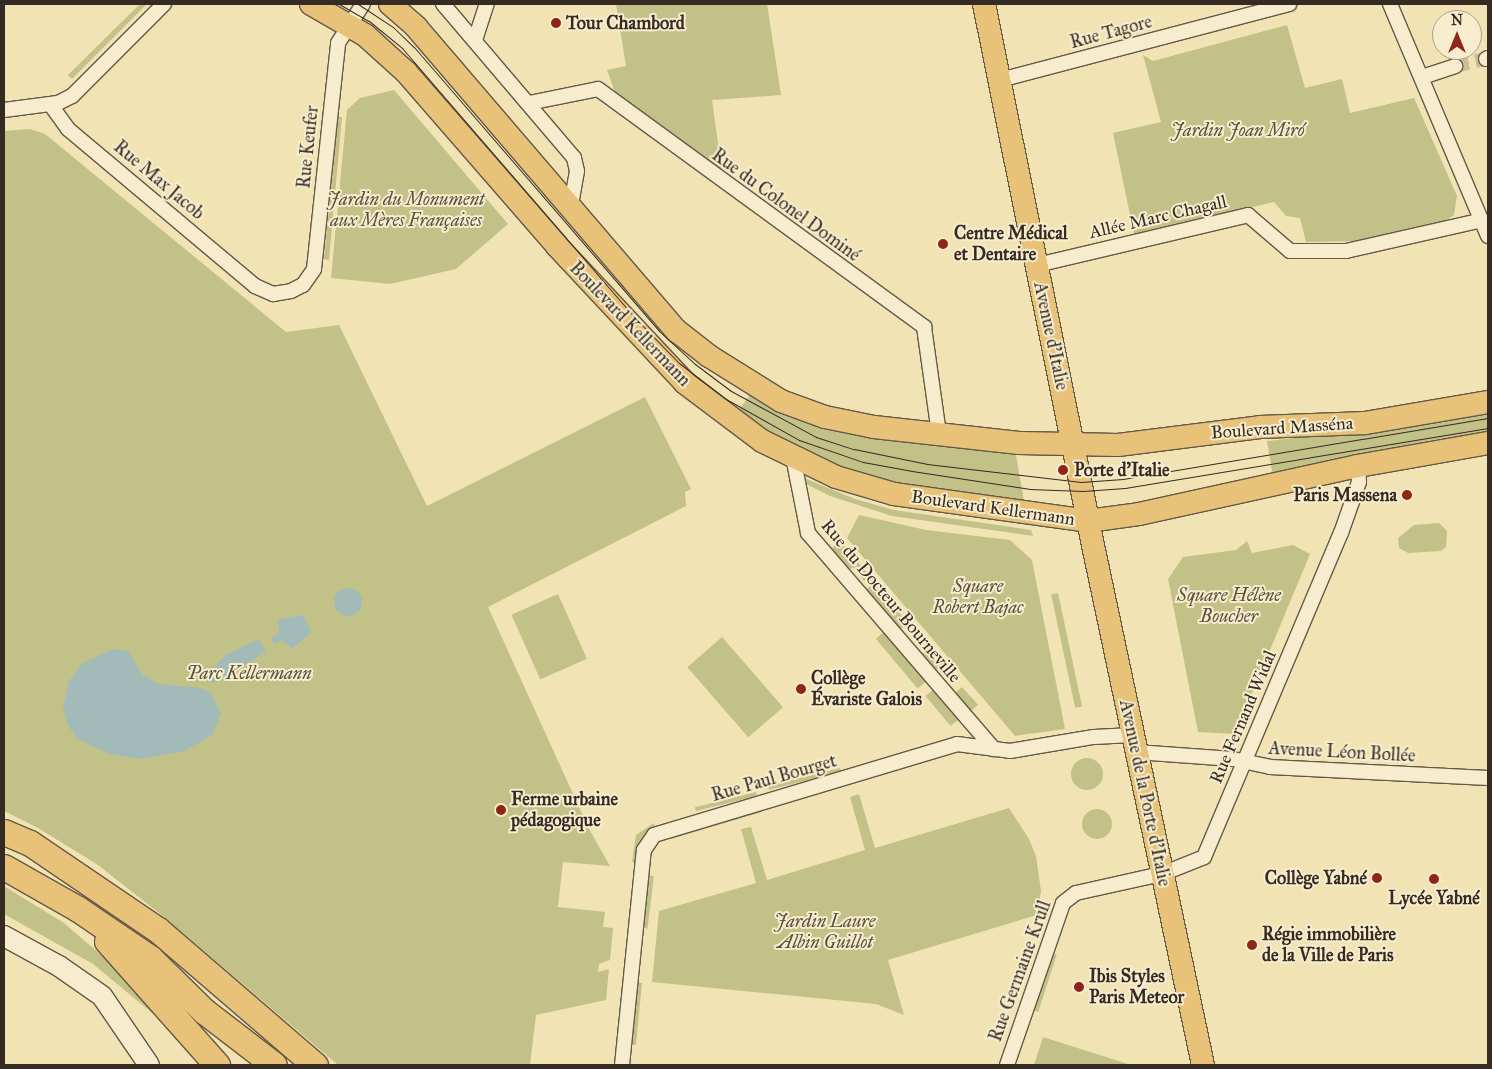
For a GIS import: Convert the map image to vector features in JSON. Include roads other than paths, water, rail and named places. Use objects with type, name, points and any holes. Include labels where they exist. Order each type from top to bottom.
[{"type":"highway","points":[[4,832],[30,843],[158,930],[315,1065]]},
{"type":"highway","points":[[13,871],[78,910],[150,958],[204,1011],[274,1065]]},
{"type":"highway","points":[[78,910],[194,1037],[217,1065]]},
{"type":"main road","name":"Boulevard Kellermann","points":[[311,4],[349,25],[406,72],[526,212],[665,364],[739,426],[793,458],[872,490],[1088,521]]},
{"type":"main road","name":"Boulevard Kellermann","points":[[390,4],[416,28],[677,331],[742,378],[781,400],[825,416],[939,434],[1019,443],[1074,444]]},
{"type":"main road","name":"Avenue d'Italie","points":[[984,4],[1088,521]]},
{"type":"main road","name":"Boulevard Masséna","points":[[1074,444],[1118,445],[1260,427],[1365,422],[1488,402]]},
{"type":"main road","points":[[1088,521],[1139,514],[1358,466],[1488,443]]},
{"type":"main road","name":"Avenue de la Porte d'Italie","points":[[1088,521],[1203,1065]]},
{"type":"main road","points":[[4,936],[59,966],[102,996],[150,1065]]},
{"type":"street","points":[[4,110],[65,101],[77,92],[164,4]]},
{"type":"street","name":"Rue Keufer","points":[[291,291],[303,285],[314,269],[338,43],[363,4]]},
{"type":"street","points":[[443,4],[574,158],[577,171],[570,209]]},
{"type":"street","points":[[475,40],[487,4]]},
{"type":"street","name":"Rue Tagore","points":[[1000,80],[1289,4]]},
{"type":"street","points":[[1390,4],[1488,236]]},
{"type":"street","points":[[1422,77],[1455,66]]},
{"type":"street","name":"Rue du Colonel Dominé","points":[[529,103],[598,89],[924,327],[939,434]]},
{"type":"street","name":"Rue Max Jacob","points":[[50,104],[68,129],[255,286],[273,294],[291,291]]},
{"type":"street","name":"Allée Marc Chagall","points":[[1037,266],[1248,215],[1290,251],[1346,251],[1482,220]]},
{"type":"street","name":"Rue du Docteur Bourneville","points":[[793,458],[804,524],[808,533],[996,751]]},
{"type":"street","name":"Rue Fernand Widal","points":[[1162,874],[1204,856],[1341,533],[1359,482],[1358,466]]},
{"type":"street","name":"Rue Paul Bourget","points":[[622,1063],[644,850],[654,835],[957,744],[976,744],[996,751],[1134,744]]},
{"type":"street","name":"Avenue Léon Bollée","points":[[1134,744],[1270,767],[1488,778]]},
{"type":"street","name":"Rue Germaine Krull","points":[[1006,1065],[1063,903],[1076,893],[1162,874]]},
{"type":"water","points":[[348,588],[358,592],[362,602],[358,612],[348,616],[338,612],[334,602],[338,592]]},
{"type":"water","points":[[303,615],[311,632],[292,649],[282,640],[275,644],[270,638],[279,633],[278,619]]},
{"type":"water","points":[[258,639],[266,651],[258,657],[214,683],[203,678],[226,655]]},
{"type":"water","points":[[113,649],[128,651],[142,674],[158,684],[201,688],[211,693],[221,714],[212,735],[185,751],[140,759],[109,754],[78,739],[68,726],[63,708],[69,681],[83,663]]},
{"type":"tunnel","points":[[1455,66],[1486,59]]},
{"type":"tram line","points":[[339,4],[369,21],[402,48],[634,317],[679,363],[726,399],[799,440],[863,462],[912,471],[1029,489],[1083,491],[1125,488],[1488,428]]},
{"type":"tram line","points":[[358,4],[393,27],[414,47],[659,331],[695,364],[731,391],[816,437],[854,449],[927,464],[1081,482],[1123,479],[1488,418]]},
{"type":"place","name":"Tour Chambord","points":[[556,23]]},
{"type":"place","name":"Centre Médical et Dentaire","points":[[943,244]]},
{"type":"place","name":"Porte d'Italie","points":[[1063,470]]},
{"type":"place","name":"Paris Massena","points":[[1407,495]]},
{"type":"place","name":"Collège Évariste Galois","points":[[801,689]]},
{"type":"place","name":"Ferme urbaine pédagogique","points":[[501,810]]},
{"type":"place","name":"Collège Yabné","points":[[1377,878]]},
{"type":"place","name":"Lycée Yabné","points":[[1434,879]]},
{"type":"place","name":"Régie immobilière de la Ville de Paris","points":[[1252,945]]},
{"type":"place","name":"Ibis Styles Paris Meteor","points":[[1079,987]]},
{"type":"park label","name":"Jardin Joan Miró","points":[[1238,130]]},
{"type":"park label","name":"Jardin du Monument aux Mères Françaises","points":[[406,210]]},
{"type":"park label","name":"Square Robert Bajac","points":[[978,597]]},
{"type":"park label","name":"Square Hélène Boucher","points":[[1229,606]]},
{"type":"park label","name":"Parc Kellermann","points":[[249,673]]},
{"type":"park label","name":"Jardin Laure Albin Guillot","points":[[825,932]]}]
